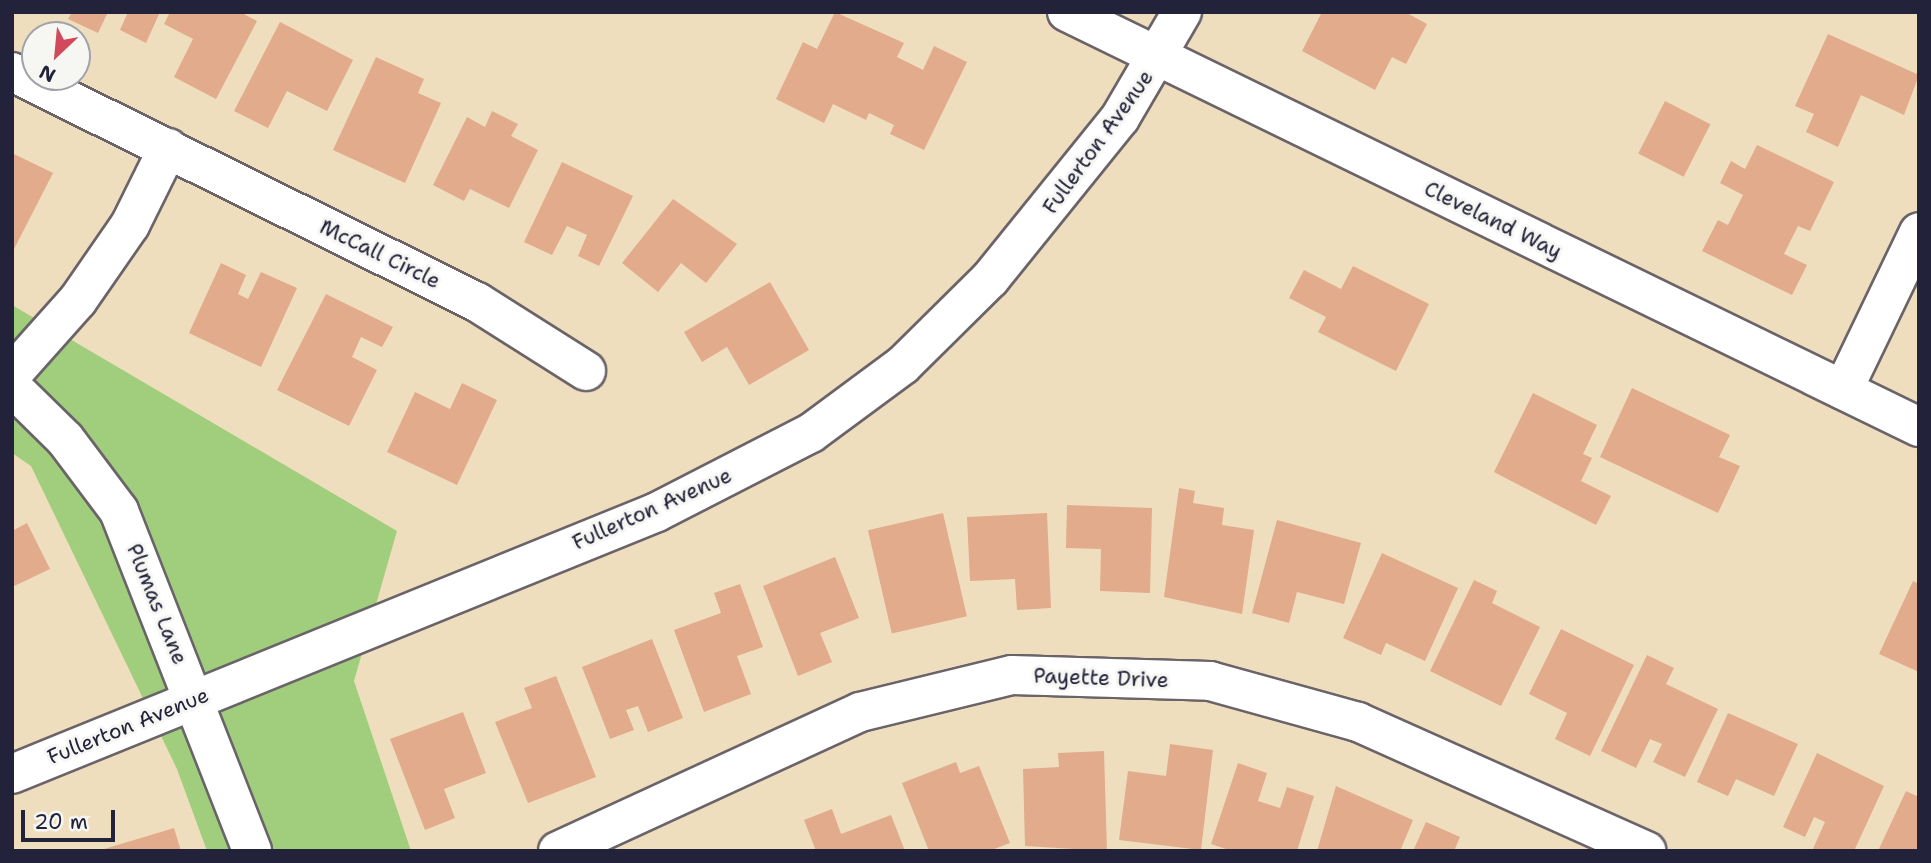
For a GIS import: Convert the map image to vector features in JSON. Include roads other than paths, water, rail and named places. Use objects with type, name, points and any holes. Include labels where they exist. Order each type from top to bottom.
[{"type":"street","name":"Cleveland Way","points":[[1067,12],[1919,427]]},
{"type":"street","name":"Fullerton Avenue","points":[[12,774],[657,512],[811,433],[903,365],[990,279],[1063,195],[1159,58],[1182,12]]},
{"type":"street","name":"McCall Circle","points":[[12,72],[477,302],[586,371]]},
{"type":"street","points":[[12,374],[78,300],[130,225],[168,148]]},
{"type":"street","points":[[1843,390],[1919,232]]},
{"type":"street","name":"Plumas Lane","points":[[12,387],[65,439],[119,511],[195,698],[252,851]]},
{"type":"street","name":"Payette Drive","points":[[558,851],[860,712],[1012,675],[1222,685],[1359,722],[1647,851]]}]
